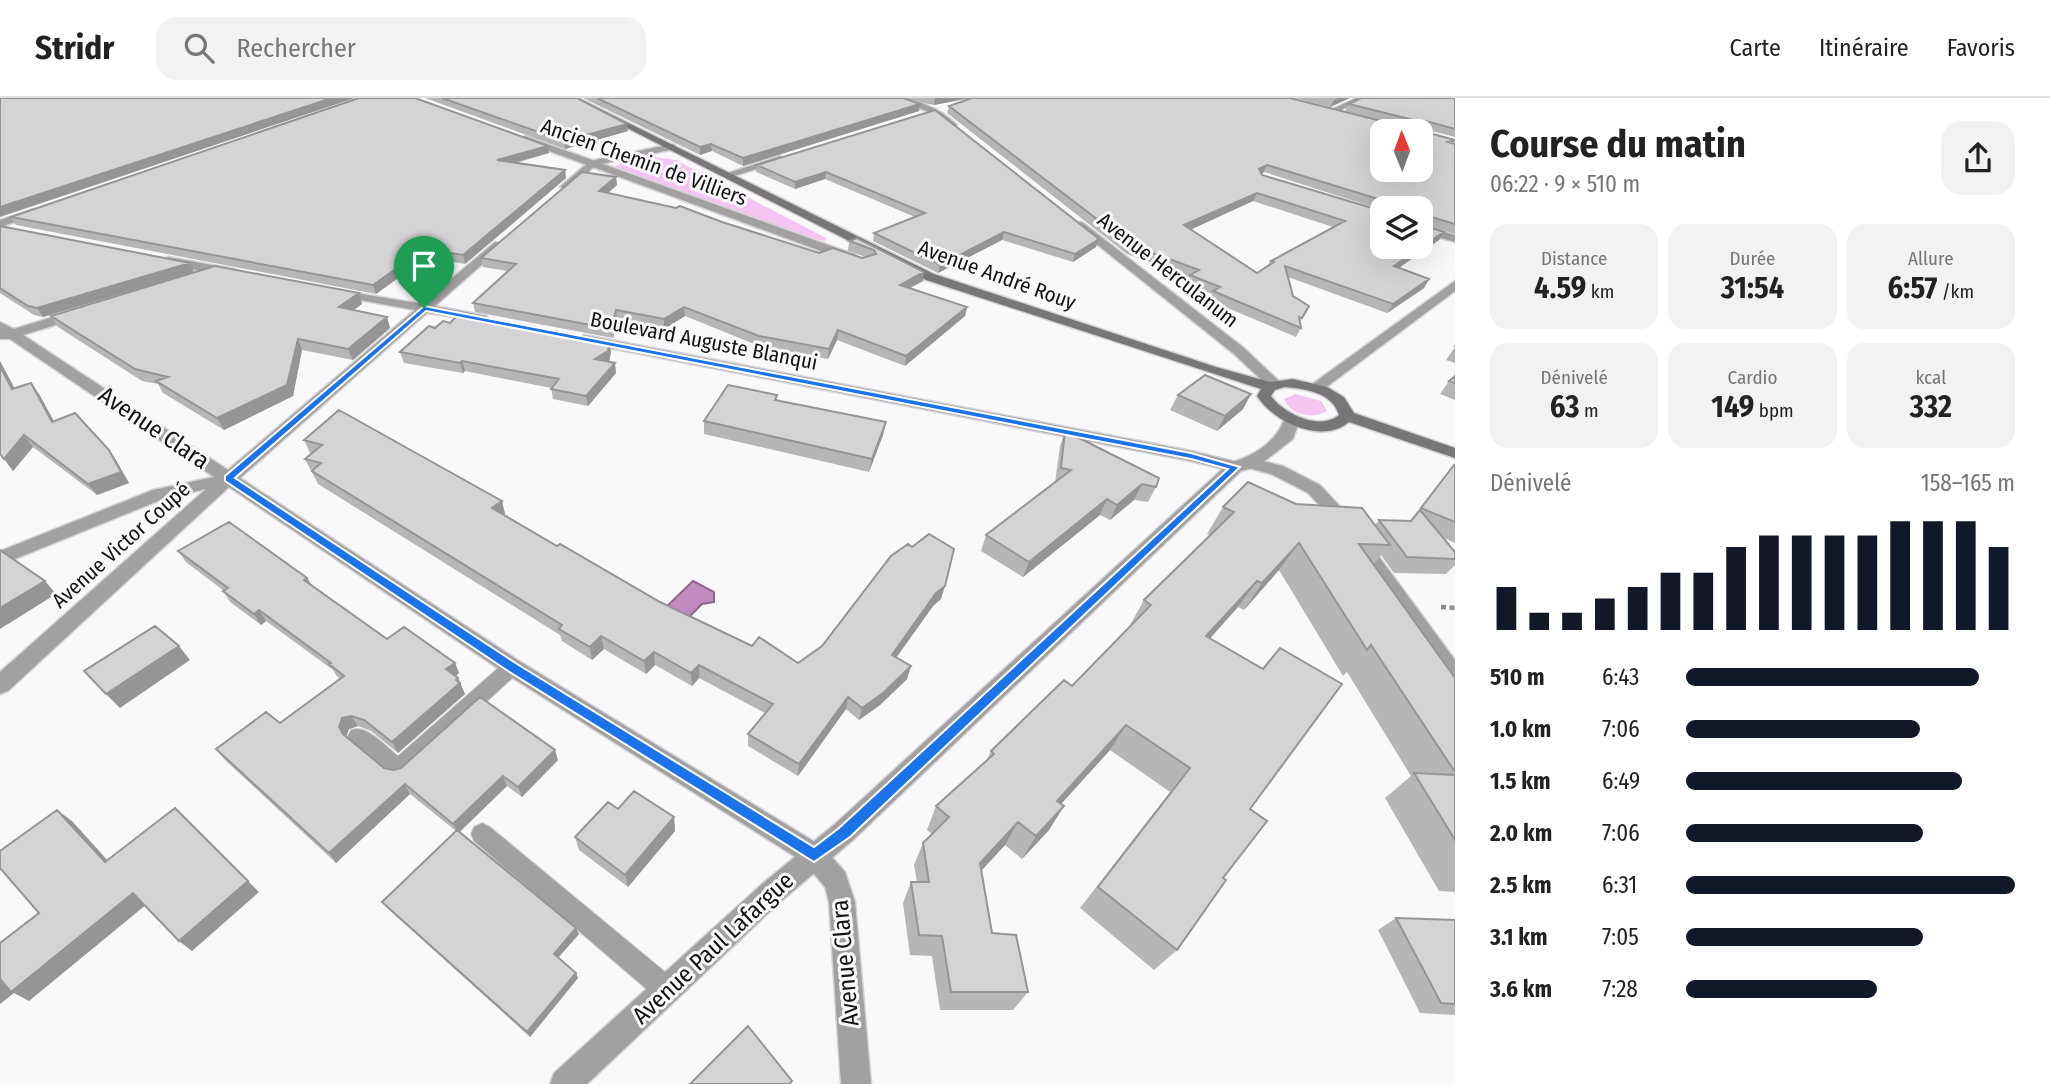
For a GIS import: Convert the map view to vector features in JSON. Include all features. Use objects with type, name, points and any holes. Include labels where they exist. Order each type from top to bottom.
[{"type":"main road","name":"Avenue André Rouy","points":[[572,98],[930,277],[1211,370],[1273,386]]},
{"type":"main road","points":[[1294,384],[1316,388],[1343,404],[1347,416],[1344,421],[1328,426],[1292,419],[1267,402],[1266,391],[1273,386],[1294,384]]},
{"type":"main road","points":[[1347,416],[1455,453]]},
{"type":"street","points":[[895,98],[940,109],[967,137]]},
{"type":"street","points":[[922,115],[940,109]]},
{"type":"street","points":[[1319,109],[1343,115]]},
{"type":"street","name":"Ancien Chemin de Villiers","points":[[514,135],[866,262]]},
{"type":"street","points":[[554,197],[593,163],[672,146]]},
{"type":"street","points":[[727,175],[790,156]]},
{"type":"street","points":[[0,226],[44,209]]},
{"type":"street","name":"Avenue Herculanum","points":[[1065,214],[1239,351],[1273,386]]},
{"type":"street","points":[[0,226],[27,233]]},
{"type":"street","points":[[1433,232],[1455,239]]},
{"type":"street","name":"Avenue Victor Coupé","points":[[0,685],[229,478],[511,233]]},
{"type":"street","points":[[150,257],[244,275]]},
{"type":"street","points":[[195,279],[218,270]]},
{"type":"street","points":[[908,270],[930,277]]},
{"type":"street","points":[[1316,388],[1455,285]]},
{"type":"street","points":[[323,290],[499,323]]},
{"type":"street","points":[[4,332],[96,309]]},
{"type":"street","name":"Avenue Clara","points":[[4,332],[512,667],[814,855],[836,881],[842,902],[856,1084]]},
{"type":"street","name":"Boulevard Auguste Blanqui","points":[[567,336],[1191,456],[1277,470],[1314,489],[1343,520],[1455,676]]},
{"type":"street","name":"Avenue Paul Lafargue","points":[[565,1084],[1243,465],[1287,436],[1292,419]]},
{"type":"street","points":[[0,558],[159,494],[229,478]]},
{"type":"lane","points":[[1330,112],[1362,98]]},
{"type":"lane","points":[[358,736],[398,769],[512,667]]},
{"type":"lane","points":[[482,834],[667,990]]},
{"type":"shaded area","points":[[654,157],[676,160],[826,238],[826,241],[617,169],[615,166]]},
{"type":"shaded area","points":[[1295,394],[1321,401],[1327,411],[1309,415],[1291,409],[1284,399]]},
{"type":"shaded area","points":[[693,581],[714,592],[714,602],[702,604],[683,623],[662,611]]},
{"type":"building","points":[[0,98],[332,98],[0,207]]},
{"type":"building","points":[[359,98],[415,98],[548,146],[497,160],[565,170],[463,255],[424,249],[373,285],[11,217]]},
{"type":"building","points":[[442,98],[577,98],[627,124],[564,141]]},
{"type":"building","points":[[597,98],[903,98],[920,104],[743,158],[711,144],[700,147]]},
{"type":"building","points":[[972,98],[1290,98],[1373,119],[1370,119],[1370,182],[1433,182],[1433,134],[1455,140],[1448,142],[1455,144],[1455,224],[1433,217],[1433,196],[1370,196],[1267,165],[1259,169],[1262,175],[1370,207],[1370,259],[1404,259],[1394,266],[1429,279],[1393,304],[1285,266],[1293,296],[1309,306],[1302,318],[1299,317],[1301,328],[1213,291],[1220,287],[1190,275],[1199,270],[1131,245],[949,106]],"holes":[[[1257,193],[1345,221],[1271,261],[1274,262],[1257,273],[1184,225]]]},
{"type":"building","points":[[1361,98],[1455,98],[1455,129],[1433,123],[1433,119],[1409,119],[1349,104]]},
{"type":"building","points":[[935,110],[1099,239],[1075,254],[1004,232],[940,265],[874,233],[925,213],[826,172],[795,182],[757,165]]},
{"type":"building","points":[[582,172],[616,177],[599,191],[676,208],[680,206],[819,253],[833,248],[862,258],[876,254],[874,250],[849,241],[857,238],[924,272],[900,285],[967,307],[906,356],[838,330],[829,349],[759,336],[684,307],[664,319],[616,310],[612,329],[473,303],[516,264],[481,258]]},
{"type":"building","points":[[0,226],[190,263],[37,308],[28,306],[0,288]]},
{"type":"building","points":[[1433,228],[1444,232],[1433,239]]},
{"type":"building","points":[[215,266],[359,293],[339,307],[387,317],[348,349],[298,339],[287,385],[217,418],[156,381],[168,377],[135,369],[51,316]]},
{"type":"building","points":[[460,313],[609,342],[608,351],[595,359],[615,363],[586,396],[551,389],[559,379],[400,352],[429,326],[435,328],[443,321],[450,323]]},
{"type":"building","points":[[0,366],[12,389],[31,383],[52,422],[75,413],[109,450],[121,472],[88,484],[24,435],[4,459],[0,454]]},
{"type":"building","points":[[1205,375],[1251,394],[1225,416],[1178,395]]},
{"type":"building","points":[[728,385],[777,395],[775,400],[886,422],[872,459],[704,421]]},
{"type":"building","points":[[339,410],[502,501],[492,508],[557,546],[560,544],[660,602],[752,646],[759,637],[798,663],[822,646],[891,556],[908,544],[912,547],[929,534],[954,549],[945,586],[936,593],[892,655],[911,666],[883,693],[862,708],[848,697],[799,764],[748,734],[773,704],[699,665],[691,673],[654,652],[644,661],[601,636],[590,647],[559,629],[562,625],[312,471],[321,463],[305,459],[322,445],[304,440]]},
{"type":"building","points":[[1065,431],[1159,478],[1156,487],[1142,484],[1117,505],[1107,499],[1029,562],[986,535],[1071,470],[1061,468]]},
{"type":"building","points":[[1455,466],[1455,522],[1421,508]]},
{"type":"building","points":[[1248,482],[1296,504],[1362,508],[1390,545],[1359,544],[1455,678],[1455,772],[1371,645],[1367,650],[1299,543],[1262,583],[1257,581],[1206,636],[1263,669],[1280,648],[1342,684],[1250,809],[1267,821],[1223,878],[1226,880],[1177,950],[1098,887],[1190,768],[1126,725],[1057,801],[1064,806],[1036,836],[1018,822],[980,863],[992,933],[1016,935],[1028,992],[951,992],[942,936],[919,935],[911,882],[929,882],[923,843],[949,817],[936,806],[994,754],[991,751],[1064,680],[1072,686],[1151,605],[1144,600],[1234,512],[1223,507]]},
{"type":"building","points":[[1420,510],[1455,552],[1455,559],[1407,557],[1379,520],[1411,521]]},
{"type":"building","points":[[229,522],[387,639],[404,627],[455,663],[446,669],[458,678],[456,680],[460,683],[392,742],[364,720],[351,716],[342,718],[339,727],[343,734],[384,768],[401,768],[480,697],[555,750],[518,787],[503,776],[453,824],[405,784],[329,853],[216,749],[266,712],[280,723],[344,676],[329,664],[331,663],[259,610],[254,614],[223,591],[228,588],[178,551]]},
{"type":"building","points":[[0,550],[45,581],[0,608]]},
{"type":"building","points":[[155,626],[179,646],[106,694],[84,671]]},
{"type":"building","points":[[1414,773],[1455,775],[1455,840]]},
{"type":"building","points":[[634,791],[674,817],[625,875],[575,837],[608,802],[618,809]]},
{"type":"building","points":[[175,808],[248,881],[179,941],[133,893],[11,992],[0,981],[0,943],[39,913],[0,868],[0,851],[57,810],[105,862]]},
{"type":"building","points":[[457,830],[576,928],[554,954],[576,973],[527,1032],[382,902]]},
{"type":"building","points":[[1396,918],[1455,920],[1455,1004],[1441,1003]]},
{"type":"building","points":[[748,1026],[792,1081],[789,1084],[690,1084]]},
{"type":"route","points":[[424,308],[1191,456],[1235,467],[844,832],[814,855],[512,667],[229,478],[424,308]]}]
